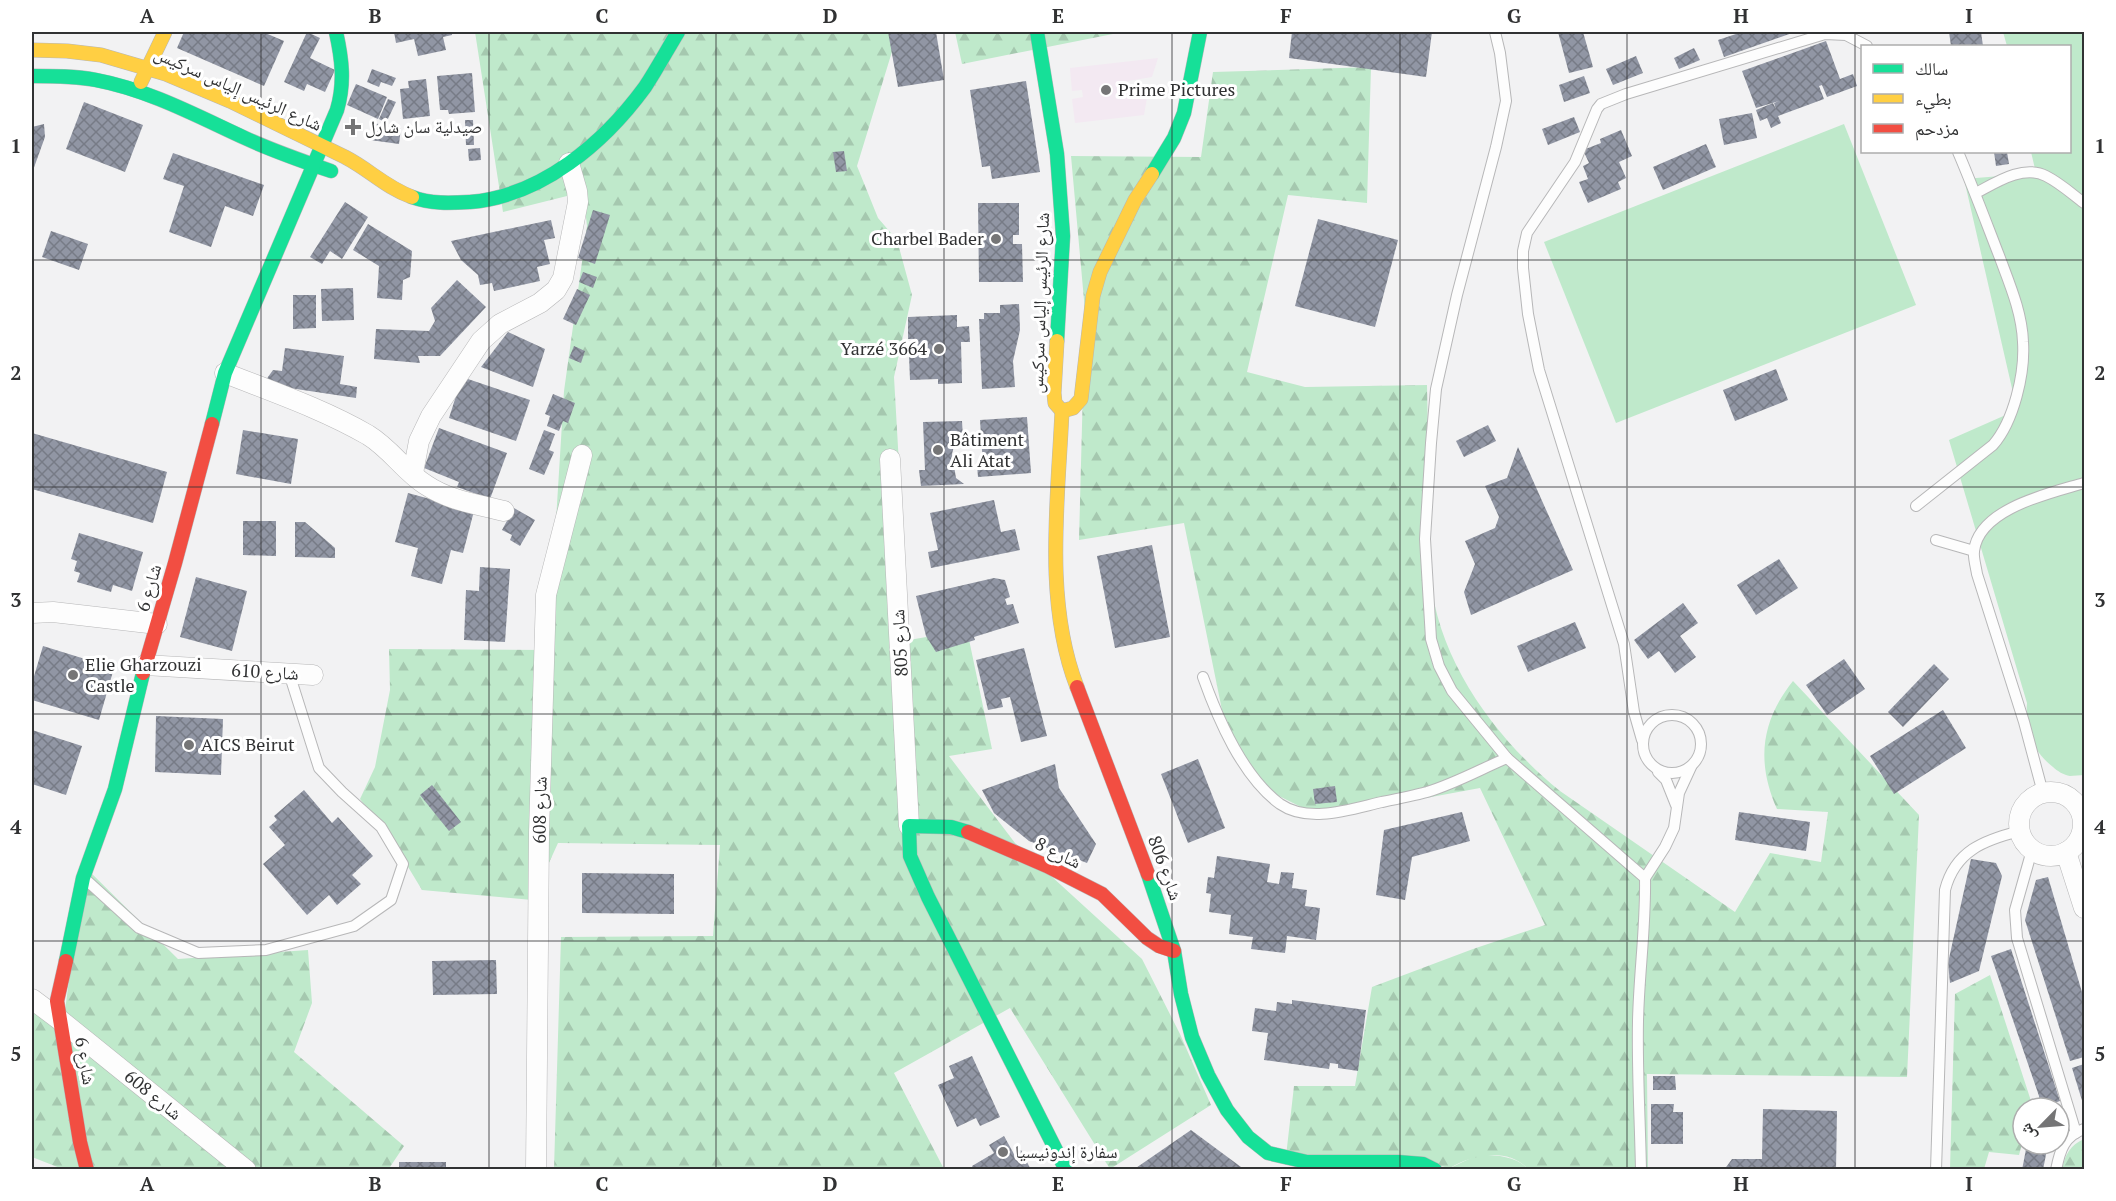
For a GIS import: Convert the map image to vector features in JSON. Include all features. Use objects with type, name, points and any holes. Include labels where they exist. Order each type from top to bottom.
[{"type":"street","points":[[137,91],[165,32]]},
{"type":"street","name":"شارع 6","points":[[87,1170],[57,1001],[83,878],[115,789],[145,665],[225,373],[323,146],[342,88],[342,62],[336,32]]},
{"type":"street","name":"شارع الرئيس إلياس سركيس","points":[[32,50],[57,49],[83,52],[120,58],[148,67],[233,102],[323,146],[354,162],[384,184],[424,201],[465,203],[508,195],[536,183],[569,163],[616,122],[641,92],[678,32]]},
{"type":"street","name":"شارع الرئيس إلياس سركيس","points":[[1037,32],[1057,154],[1061,195],[1063,236],[1054,393],[1055,403],[1062,411],[1073,408],[1081,399],[1092,296],[1100,272],[1135,200],[1174,138],[1184,113],[1200,32]]},
{"type":"street","points":[[32,76],[83,77],[137,91],[274,151],[344,177]]},
{"type":"street","points":[[413,473],[419,441],[431,416],[482,341],[500,324],[550,296],[563,278],[578,202],[569,163]]},
{"type":"street","name":"شارع الرئيس إلياس سركيس","points":[[362,183],[384,184]]},
{"type":"street","points":[[225,373],[326,414],[360,431],[382,444],[424,484],[448,498],[504,511]]},
{"type":"street","name":"شارع 806","points":[[1062,411],[1057,546],[1057,593],[1062,641],[1093,731],[1137,841],[1174,951],[1192,1037],[1208,1075],[1227,1110],[1248,1137],[1268,1153],[1307,1162],[1398,1162],[1423,1164],[1434,1170]]},
{"type":"street","name":"شارع 608","points":[[536,1170],[539,833],[546,595],[582,455]]},
{"type":"street","name":"شارع 805","points":[[890,459],[909,826]]},
{"type":"street","points":[[32,613],[53,612],[157,624]]},
{"type":"street","name":"شارع 610","points":[[145,665],[313,675]]},
{"type":"street","points":[[2075,846],[2049,856],[2032,850],[2025,843],[2020,831],[2020,818],[2022,809],[2028,802],[2048,793],[2085,792]]},
{"type":"street","points":[[2048,793],[2069,798],[2080,813],[2082,830],[2075,846],[2085,908]]},
{"type":"street","points":[[909,826],[910,856],[928,897],[1066,1170]]},
{"type":"street","name":"شارع 8","points":[[909,826],[959,829],[1047,866],[1102,894],[1147,938],[1159,946],[1174,951]]},
{"type":"street","name":"شارع 608","points":[[32,999],[246,1170]]},
{"type":"lane","points":[[1495,32],[1506,101],[1436,389],[1425,539],[1431,639],[1439,666],[1452,690],[1507,758],[1645,878]]},
{"type":"lane","points":[[1677,808],[1666,780],[1648,761],[1643,751],[1634,712],[1624,644],[1539,370],[1528,314],[1523,268],[1523,251],[1527,233],[1575,162],[1594,113],[1601,104],[1626,94],[1825,34],[1846,35],[1865,45]]},
{"type":"lane","points":[[1916,506],[1993,445],[2006,424],[2019,387],[2024,341],[2016,301],[1976,193],[1958,153]]},
{"type":"lane","points":[[1976,193],[2011,176],[2037,173],[2046,176],[2085,203]]},
{"type":"lane","points":[[2048,793],[1977,574],[1974,551],[1983,528],[2018,504],[2085,483]]},
{"type":"lane","points":[[1936,540],[1974,551]]},
{"type":"lane","points":[[83,878],[139,928],[198,953],[267,950],[354,926],[391,900],[403,864],[381,827],[342,792],[320,768],[289,674]]},
{"type":"lane","points":[[1203,677],[1215,709],[1246,767],[1281,804],[1306,813],[1333,814],[1428,792],[1507,758]]},
{"type":"lane","points":[[1634,712],[1653,721]]},
{"type":"lane","points":[[1641,1170],[1638,1022],[1646,916],[1645,878],[1674,828],[1684,780],[1701,751],[1701,741],[1694,725],[1678,715],[1669,715],[1653,721],[1642,740]]},
{"type":"lane","points":[[1656,769],[1674,774],[1691,767]]},
{"type":"lane","points":[[1936,1170],[1945,890],[1951,869],[1963,855],[1981,844],[2020,831]]},
{"type":"lane","points":[[2032,850],[2015,910],[2016,938],[2080,1131],[2062,1145],[2056,1170]]},
{"type":"shaded area","name":"Prime Pictures","points":[[1158,58],[1152,77],[1128,81],[1130,95],[1147,98],[1144,115],[1075,123],[1072,99],[1083,97],[1082,90],[1072,91],[1070,68]]},
{"type":"green space","points":[[475,32],[898,32],[857,166],[878,218],[897,240],[912,295],[894,377],[909,640],[967,630],[992,749],[949,756],[1015,843],[1142,959],[1180,1034],[1211,1105],[1110,1169],[1010,1008],[894,1073],[944,1169],[554,1169],[561,937],[713,936],[720,845],[558,843],[532,900],[422,890],[393,842],[360,799],[375,767],[390,690],[389,649],[548,650],[564,391],[587,226],[583,192],[503,212]]},
{"type":"green space","points":[[955,32],[1123,32],[962,64]]},
{"type":"green space","points":[[2003,32],[2084,32],[2084,775],[2070,776],[2056,770],[2040,754],[2031,738],[2027,721],[2027,703],[1949,440],[2017,410],[1964,179],[2036,173],[2031,153],[2071,153],[2071,45],[2007,45]]},
{"type":"green space","points":[[1371,67],[1367,203],[1288,195],[1247,372],[1305,387],[1427,385],[1430,577],[1445,639],[1474,697],[1514,748],[1560,791],[1735,912],[1770,853],[1821,862],[1828,812],[1777,809],[1766,775],[1764,758],[1768,727],[1782,696],[1793,681],[1919,815],[1907,1077],[1647,1074],[1648,1169],[1528,1169],[1520,1162],[1501,1155],[1480,1156],[1450,1168],[1440,1166],[1285,1165],[1294,1086],[1355,1086],[1372,987],[1545,925],[1480,788],[1350,812],[1317,811],[1301,807],[1271,792],[1258,780],[1224,720],[1184,523],[1079,540],[1085,311],[1071,156],[1201,157],[1213,72]]},
{"type":"green space","points":[[1844,124],[1916,305],[1616,423],[1544,242]]},
{"type":"green space","points":[[84,866],[178,959],[308,950],[312,1003],[294,1052],[404,1146],[388,1170],[65,1170],[32,1157],[32,1007],[63,1026]]},
{"type":"green space","points":[[1990,975],[2029,1096],[2011,1096],[2011,1154],[1989,1152],[1984,1169],[1950,1169],[1955,994]]},
{"type":"green space","points":[[2084,1139],[2084,1169],[2062,1169],[2066,1156],[2071,1156],[2071,1149]]},
{"type":"green space","points":[[1482,1155],[1507,1158],[1519,1162],[1528,1169],[1450,1168]]},
{"type":"building","points":[[184,32],[263,32],[284,41],[264,86],[177,48]]},
{"type":"building","points":[[307,32],[320,38],[310,58],[335,70],[325,92],[307,84],[304,91],[284,82]]},
{"type":"building","points":[[394,32],[452,32],[452,35],[443,37],[446,50],[418,56],[414,39],[396,43]]},
{"type":"building","points":[[888,32],[936,32],[944,80],[898,87]]},
{"type":"building","points":[[1292,32],[1432,32],[1426,77],[1289,58]]},
{"type":"building","points":[[1558,32],[1583,32],[1593,67],[1569,73]]},
{"type":"building","points":[[1742,32],[1795,32],[1724,57],[1718,40]]},
{"type":"building","points":[[1949,32],[1981,32],[1983,45],[1951,45]]},
{"type":"building","points":[[1826,41],[1840,79],[1853,74],[1857,86],[1827,97],[1822,85],[1819,86],[1824,99],[1778,116],[1781,123],[1771,128],[1767,118],[1760,121],[1756,110],[1773,103],[1776,109],[1774,103],[1779,101],[1756,108],[1742,71]]},
{"type":"building","points":[[1694,48],[1700,60],[1679,69],[1674,58]]},
{"type":"building","points":[[1636,56],[1643,73],[1613,85],[1606,69]]},
{"type":"building","points":[[372,69],[396,78],[392,86],[381,82],[379,87],[367,82]]},
{"type":"building","points":[[472,73],[475,112],[449,114],[448,110],[440,110],[437,76]]},
{"type":"building","points":[[1584,76],[1590,93],[1564,102],[1559,85]]},
{"type":"building","points":[[426,79],[430,116],[403,119],[400,89],[409,88],[408,81]]},
{"type":"building","points":[[1026,81],[1040,172],[992,179],[990,166],[982,167],[970,90]]},
{"type":"building","points":[[356,84],[387,97],[378,119],[347,105]]},
{"type":"building","points":[[388,99],[396,102],[386,123],[379,119]]},
{"type":"building","points":[[84,102],[143,125],[125,172],[66,149]]},
{"type":"building","points":[[1752,113],[1757,138],[1724,145],[1719,119]]},
{"type":"building","points":[[1574,117],[1580,132],[1548,145],[1542,129]]},
{"type":"building","points":[[465,120],[473,120],[474,145],[466,145]]},
{"type":"building","points":[[373,123],[401,128],[399,144],[370,140]]},
{"type":"building","points":[[44,124],[45,137],[32,173],[32,127]]},
{"type":"building","points":[[1621,130],[1632,156],[1619,162],[1626,178],[1618,182],[1621,189],[1588,203],[1579,182],[1588,179],[1583,166],[1589,163],[1583,150],[1601,143],[1600,139]]},
{"type":"building","points":[[1706,144],[1716,167],[1663,190],[1653,167]]},
{"type":"building","points":[[480,148],[481,160],[469,161],[468,149]]},
{"type":"building","points":[[844,151],[847,171],[836,172],[833,152]]},
{"type":"building","points":[[173,153],[264,185],[253,216],[225,206],[211,247],[169,232],[184,186],[163,179]]},
{"type":"building","points":[[1994,153],[2007,153],[2009,164],[1996,166]]},
{"type":"building","points":[[345,202],[368,217],[342,259],[330,251],[322,264],[310,257]]},
{"type":"building","name":"Charbel Bader","points":[[978,203],[1019,203],[1019,235],[1013,235],[1013,244],[1022,244],[1023,282],[979,282]]},
{"type":"building","points":[[593,210],[610,215],[595,264],[578,258]]},
{"type":"building","points":[[1318,219],[1398,240],[1375,327],[1295,306]]},
{"type":"building","points":[[551,220],[555,238],[544,240],[550,264],[537,267],[540,281],[494,291],[492,283],[480,285],[478,275],[461,260],[451,241]]},
{"type":"building","points":[[368,224],[412,251],[410,277],[403,280],[402,300],[377,298],[379,266],[353,250]]},
{"type":"building","points":[[51,231],[88,244],[79,270],[42,257]]},
{"type":"building","points":[[583,272],[597,277],[593,288],[579,282]]},
{"type":"building","points":[[457,280],[486,307],[440,356],[418,356],[420,363],[374,359],[376,329],[429,331],[435,321],[431,308]]},
{"type":"building","points":[[353,288],[354,320],[322,321],[321,289]]},
{"type":"building","points":[[577,289],[590,295],[576,325],[563,319]]},
{"type":"building","points":[[293,295],[316,295],[316,328],[293,329]]},
{"type":"building","points":[[1019,304],[1020,330],[1013,361],[1015,387],[982,389],[979,319],[984,319],[984,313],[1000,313],[1000,305]]},
{"type":"building","name":"Yarzé 3664","points":[[957,315],[957,327],[969,326],[970,342],[961,342],[962,383],[938,384],[938,379],[910,380],[909,356],[918,355],[917,339],[908,339],[908,317]]},
{"type":"building","points":[[508,332],[545,349],[533,387],[481,367]]},
{"type":"building","points":[[574,346],[585,351],[581,363],[569,358]]},
{"type":"building","points":[[285,348],[344,356],[340,384],[357,387],[356,398],[263,384],[273,370],[282,371]]},
{"type":"building","points":[[1776,369],[1788,400],[1735,421],[1723,390]]},
{"type":"building","points":[[462,377],[530,400],[516,441],[449,418]]},
{"type":"building","points":[[553,394],[575,403],[568,423],[563,421],[559,431],[547,426],[550,416],[545,414]]},
{"type":"building","points":[[1027,417],[1031,473],[978,477],[977,465],[983,465],[980,420]]},
{"type":"building","name":"Bâtiment Ali Atat","points":[[962,421],[963,438],[954,446],[952,454],[956,478],[964,484],[921,486],[919,470],[925,470],[923,422]]},
{"type":"building","points":[[1488,425],[1496,441],[1464,457],[1456,441]]},
{"type":"building","points":[[439,428],[507,453],[490,499],[457,487],[459,482],[424,468]]},
{"type":"building","points":[[243,430],[298,439],[291,484],[236,474]]},
{"type":"building","points":[[544,430],[555,434],[549,450],[554,452],[544,475],[529,469]]},
{"type":"building","points":[[32,433],[167,472],[153,523],[32,489]]},
{"type":"building","points":[[1518,447],[1573,570],[1471,615],[1464,592],[1475,564],[1465,541],[1495,528],[1499,517],[1485,486],[1507,478]]},
{"type":"building","points":[[408,493],[474,511],[463,553],[451,550],[442,584],[411,576],[418,548],[395,542]]},
{"type":"building","points":[[994,500],[1001,532],[1015,529],[1020,550],[931,568],[928,552],[938,550],[930,513]]},
{"type":"building","points":[[514,508],[535,520],[520,546],[510,540],[512,535],[502,530]]},
{"type":"building","points":[[243,521],[276,521],[276,556],[243,555]]},
{"type":"building","points":[[295,522],[305,522],[335,548],[335,558],[295,557]]},
{"type":"building","points":[[79,533],[143,552],[132,591],[113,585],[111,592],[77,582],[80,573],[74,571],[77,561],[71,559]]},
{"type":"building","points":[[1152,545],[1170,637],[1115,648],[1097,556]]},
{"type":"building","points":[[1779,559],[1798,588],[1756,615],[1737,585]]},
{"type":"building","points":[[480,567],[510,569],[505,642],[464,640],[466,590],[479,591]]},
{"type":"building","points":[[196,577],[247,591],[232,651],[180,637]]},
{"type":"building","points":[[994,578],[1005,580],[1010,597],[1005,599],[1007,605],[1013,604],[1019,623],[936,652],[926,636],[916,596]]},
{"type":"building","points":[[1683,603],[1698,623],[1680,636],[1696,657],[1675,673],[1659,651],[1648,659],[1634,640]]},
{"type":"building","points":[[1575,622],[1586,648],[1528,672],[1517,646]]},
{"type":"building","name":"Elie Gharzouzi Castle","points":[[43,646],[114,668],[99,720],[32,700],[32,683]]},
{"type":"building","points":[[1024,648],[1047,736],[1021,742],[1010,697],[1001,699],[1003,707],[988,710],[976,660]]},
{"type":"building","points":[[1844,659],[1865,689],[1827,715],[1806,685]]},
{"type":"building","points":[[1934,664],[1949,679],[1903,727],[1888,712]]},
{"type":"building","points":[[1943,710],[1966,748],[1894,794],[1870,756]]},
{"type":"building","name":"AICS Beirut","points":[[156,716],[223,719],[221,775],[155,772]]},
{"type":"building","points":[[32,730],[82,746],[66,795],[32,784]]},
{"type":"building","points":[[1198,759],[1225,828],[1188,843],[1161,774]]},
{"type":"building","points":[[1055,764],[1059,788],[1096,844],[1087,863],[1029,841],[994,813],[982,790]]},
{"type":"building","points":[[432,785],[461,822],[449,831],[420,795]]},
{"type":"building","points":[[1335,786],[1337,802],[1315,804],[1313,789]]},
{"type":"building","points":[[304,790],[332,823],[338,817],[373,856],[352,875],[361,884],[337,905],[329,895],[307,915],[263,864],[285,845],[269,827],[277,820],[274,816]]},
{"type":"building","points":[[1462,812],[1470,841],[1412,857],[1405,900],[1376,895],[1384,830]]},
{"type":"building","points":[[1739,812],[1810,822],[1806,851],[1735,840]]},
{"type":"building","points":[[1217,856],[1270,864],[1267,882],[1279,884],[1281,872],[1294,873],[1292,888],[1307,890],[1305,906],[1320,908],[1316,940],[1287,936],[1285,953],[1251,949],[1253,937],[1229,934],[1231,915],[1209,912],[1211,894],[1206,893],[1208,877],[1214,878]]},
{"type":"building","points":[[1971,859],[1996,863],[2002,876],[1979,971],[1950,983],[1948,963]]},
{"type":"building","points":[[582,873],[674,874],[674,914],[582,913]]},
{"type":"building","points":[[2048,877],[2084,999],[2084,1057],[2070,1061],[2025,920],[2036,880]]},
{"type":"building","points":[[2011,949],[2058,1096],[2039,1096],[1991,956]]},
{"type":"building","points":[[496,960],[497,994],[433,995],[432,961]]},
{"type":"building","points":[[1292,1000],[1366,1010],[1358,1071],[1338,1068],[1338,1064],[1330,1063],[1329,1069],[1264,1060],[1268,1033],[1252,1031],[1255,1008],[1276,1011],[1277,1002],[1292,1004]]},
{"type":"building","points":[[972,1056],[1000,1117],[980,1126],[976,1118],[957,1127],[938,1085],[954,1078],[949,1066]]},
{"type":"building","points":[[2084,1064],[2084,1107],[2072,1068]]},
{"type":"building","points":[[1653,1076],[1675,1076],[1676,1090],[1653,1090]]},
{"type":"building","points":[[1651,1104],[1674,1104],[1673,1112],[1683,1112],[1683,1144],[1651,1144]]},
{"type":"building","points":[[1763,1109],[1837,1111],[1836,1170],[1724,1170],[1732,1159],[1762,1159]]},
{"type":"building","points":[[1191,1130],[1241,1167],[1239,1170],[1133,1170]]},
{"type":"building","name":"سفارة إندونيسيا","points":[[1004,1136],[1014,1154],[1021,1150],[1031,1170],[974,1170],[972,1166],[994,1153],[989,1145]]},
{"type":"building","points":[[2025,1156],[2046,1156],[2043,1170],[2022,1170]]},
{"type":"building","points":[[399,1162],[446,1162],[446,1170],[399,1170]]},
{"type":"traffic: fast","points":[[212,424],[225,373],[337,110],[342,71],[336,32]]},
{"type":"traffic: fast","points":[[412,197],[433,202],[470,202],[497,198],[546,178],[591,146],[629,108],[645,87],[678,32]]},
{"type":"traffic: fast","points":[[1037,32],[1057,154],[1063,236],[1057,341]]},
{"type":"traffic: fast","points":[[1152,174],[1174,138],[1184,113],[1200,32]]},
{"type":"traffic: fast","points":[[32,76],[88,79],[135,90],[172,104],[266,147],[331,171]]},
{"type":"traffic: fast","points":[[66,961],[83,878],[115,789],[143,673]]},
{"type":"traffic: fast","points":[[968,832],[951,827],[909,826],[910,856],[928,897],[1066,1170]]},
{"type":"traffic: fast","points":[[1148,874],[1174,951],[1181,994],[1192,1037],[1208,1075],[1227,1110],[1248,1137],[1268,1153],[1307,1162],[1398,1162],[1423,1164],[1435,1170]]},
{"type":"traffic: slow","points":[[141,82],[165,32]]},
{"type":"traffic: slow","points":[[32,50],[101,55],[166,74],[230,101],[345,157],[412,197]]},
{"type":"traffic: slow","points":[[1057,341],[1054,393],[1055,403],[1062,411],[1073,408],[1081,399],[1093,296],[1100,272],[1135,200],[1152,174]]},
{"type":"traffic: slow","points":[[1062,411],[1056,515],[1057,586],[1060,621],[1077,687]]},
{"type":"traffic: jam","points":[[143,673],[212,424]]},
{"type":"traffic: jam","points":[[1077,687],[1148,874]]},
{"type":"traffic: jam","points":[[968,832],[1047,866],[1102,894],[1147,938],[1159,946],[1174,951]]},
{"type":"traffic: jam","points":[[66,961],[57,1001],[80,1142],[87,1170]]},
{"type":"place","name":"Prime Pictures","points":[[1106,90]]},
{"type":"place","name":"صيدلية سان شارل","points":[[353,127]]},
{"type":"place","name":"Charbel Bader","points":[[996,239]]},
{"type":"place","name":"Yarzé 3664","points":[[939,349]]},
{"type":"place","name":"Bâtiment Ali Atat","points":[[938,450]]},
{"type":"place","name":"Elie Gharzouzi Castle","points":[[73,675]]},
{"type":"place","name":"AICS Beirut","points":[[189,745]]},
{"type":"place","name":"سفارة إندونيسيا","points":[[1003,1152]]}]
